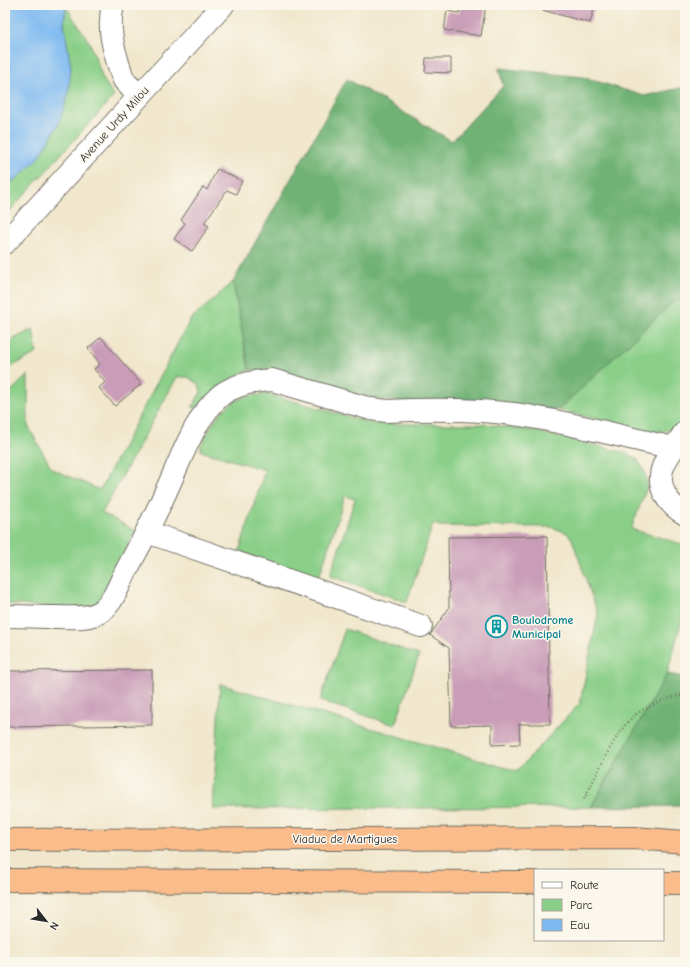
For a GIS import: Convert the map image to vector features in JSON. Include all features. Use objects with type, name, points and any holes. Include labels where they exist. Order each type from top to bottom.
[{"type":"highway","points":[[634,838],[685,829]]},
{"type":"highway","name":"Viaduc de Martigues","points":[[5,840],[634,838],[685,842]]},
{"type":"highway","points":[[5,880],[534,882]]},
{"type":"highway","points":[[664,883],[685,883]]},
{"type":"street","points":[[113,5],[110,17],[110,28],[112,43],[118,64],[123,79],[128,86],[140,95]]},
{"type":"street","name":"Avenue Urdy Milou","points":[[5,243],[223,5]]},
{"type":"street","points":[[5,616],[84,618],[97,614],[107,605],[114,595],[147,532],[201,419],[210,406],[222,394],[236,387],[256,381],[272,380],[371,409],[387,411],[485,411],[521,415],[679,440],[664,465],[662,486],[666,497],[674,507],[685,514]]},
{"type":"street","points":[[147,532],[297,585],[421,626]]},
{"type":"path","points":[[584,799],[617,735],[635,715],[659,702],[685,695]]},
{"type":"green space","points":[[66,7],[90,43],[103,79],[114,96],[5,216],[5,186],[17,178],[71,68],[64,24]]},
{"type":"green space","points":[[499,68],[583,77],[644,96],[685,87],[685,299],[672,303],[558,410],[493,404],[401,402],[373,399],[269,372],[249,370],[233,282],[347,79],[452,141],[503,86]]},
{"type":"green space","points":[[233,282],[249,370],[233,378],[197,409],[192,407],[201,392],[199,385],[188,377],[177,377],[102,513],[136,531],[98,602],[84,610],[5,604],[5,397],[28,375],[28,426],[52,469],[100,490],[190,320]]},
{"type":"green space","points":[[685,299],[685,417],[683,421],[671,430],[650,432],[558,410],[672,303]]},
{"type":"green space","points":[[33,329],[37,353],[7,369],[5,373],[5,344]]},
{"type":"green space","points":[[267,394],[372,423],[484,424],[535,431],[627,453],[637,459],[645,472],[648,485],[631,529],[685,545],[685,609],[667,674],[591,807],[213,809],[220,684],[517,771],[580,703],[598,614],[572,539],[567,533],[552,527],[440,526],[433,524],[407,602],[330,576],[355,499],[345,496],[319,577],[239,552],[265,470],[201,451],[201,446],[219,415],[231,404],[239,399],[249,396]]},
{"type":"green space","points":[[345,629],[419,655],[395,725],[320,701]]},
{"type":"green space","points":[[667,674],[685,677],[685,806],[591,807]]},
{"type":"water","points":[[5,5],[66,5],[64,24],[71,68],[68,96],[58,125],[38,159],[17,178],[5,186]]},
{"type":"building","points":[[460,5],[486,5],[481,36],[444,30],[447,11],[459,13]]},
{"type":"building","points":[[543,5],[595,5],[590,23],[542,10]]},
{"type":"building","points":[[426,58],[451,58],[451,73],[425,72]]},
{"type":"building","points":[[217,169],[242,181],[236,194],[227,190],[204,223],[209,226],[192,251],[174,239],[185,223],[181,220],[203,187],[207,190]]},
{"type":"building","points":[[101,337],[141,384],[115,406],[99,388],[105,382],[94,369],[100,364],[88,348]]},
{"type":"building","name":"Boulodrome Municipal","points":[[547,536],[550,724],[519,724],[520,744],[492,745],[492,725],[451,726],[449,648],[430,635],[449,608],[448,537]]},
{"type":"building","points":[[152,670],[152,725],[7,727],[7,671]]},
{"type":"place","name":"Boulodrome Municipal","points":[[496,627]]}]
